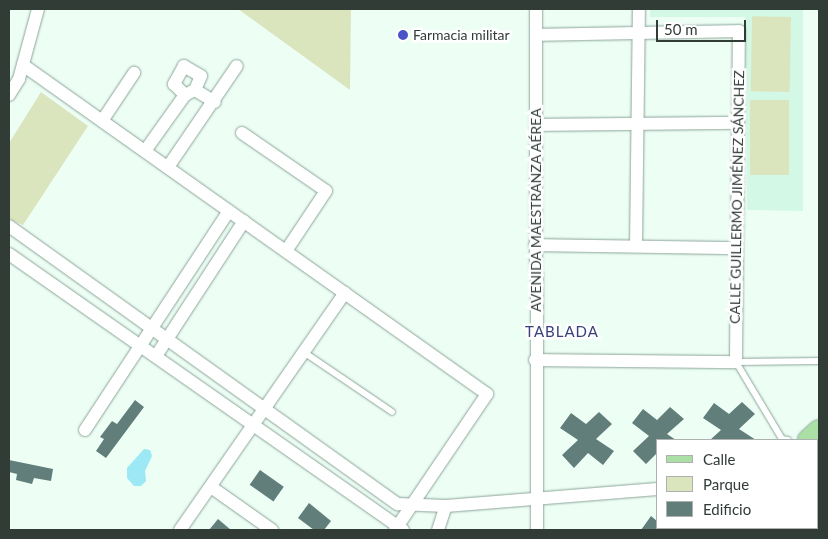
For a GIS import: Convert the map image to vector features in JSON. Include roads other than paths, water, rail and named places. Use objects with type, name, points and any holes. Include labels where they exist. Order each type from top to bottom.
[{"type":"main road","points":[[809,439],[819,430]]},
{"type":"street","points":[[9,94],[20,79],[38,9]]},
{"type":"street","name":"AVENIDA MAESTRANZA AÉREA","points":[[536,9],[535,500],[537,530]]},
{"type":"street","points":[[636,246],[639,9]]},
{"type":"street","name":"CALLE GUILLERMO JIMÉNEZ SÁNCHEZ","points":[[639,33],[739,31],[735,248],[736,362]]},
{"type":"street","points":[[536,35],[639,33]]},
{"type":"street","points":[[9,254],[255,425],[399,529],[488,394],[23,65]]},
{"type":"street","points":[[168,167],[215,102],[237,66]]},
{"type":"street","points":[[102,121],[134,74]]},
{"type":"street","points":[[145,151],[190,93],[215,102]]},
{"type":"street","points":[[536,125],[738,123]]},
{"type":"street","points":[[242,133],[326,191],[286,251]]},
{"type":"street","points":[[85,430],[229,211]]},
{"type":"street","points":[[156,356],[244,221]]},
{"type":"street","points":[[9,226],[398,504],[446,506],[656,489]]},
{"type":"street","points":[[536,245],[735,248]]},
{"type":"street","points":[[180,530],[266,410],[345,293]]},
{"type":"street","points":[[535,360],[736,362]]},
{"type":"street","points":[[211,486],[272,530]]},
{"type":"street","points":[[438,530],[446,506]]},
{"type":"lane","points":[[305,353],[392,412]]},
{"type":"lane","points":[[736,362],[819,361]]},
{"type":"lane","points":[[736,362],[782,439]]},
{"type":"water","points":[[144,449],[150,450],[152,456],[145,471],[146,481],[141,486],[134,486],[127,478],[127,468]]},
{"type":"place","name":"Farmacia militar","points":[[403,35]]},
{"type":"district","name":"TABLADA","points":[[562,332]]}]
